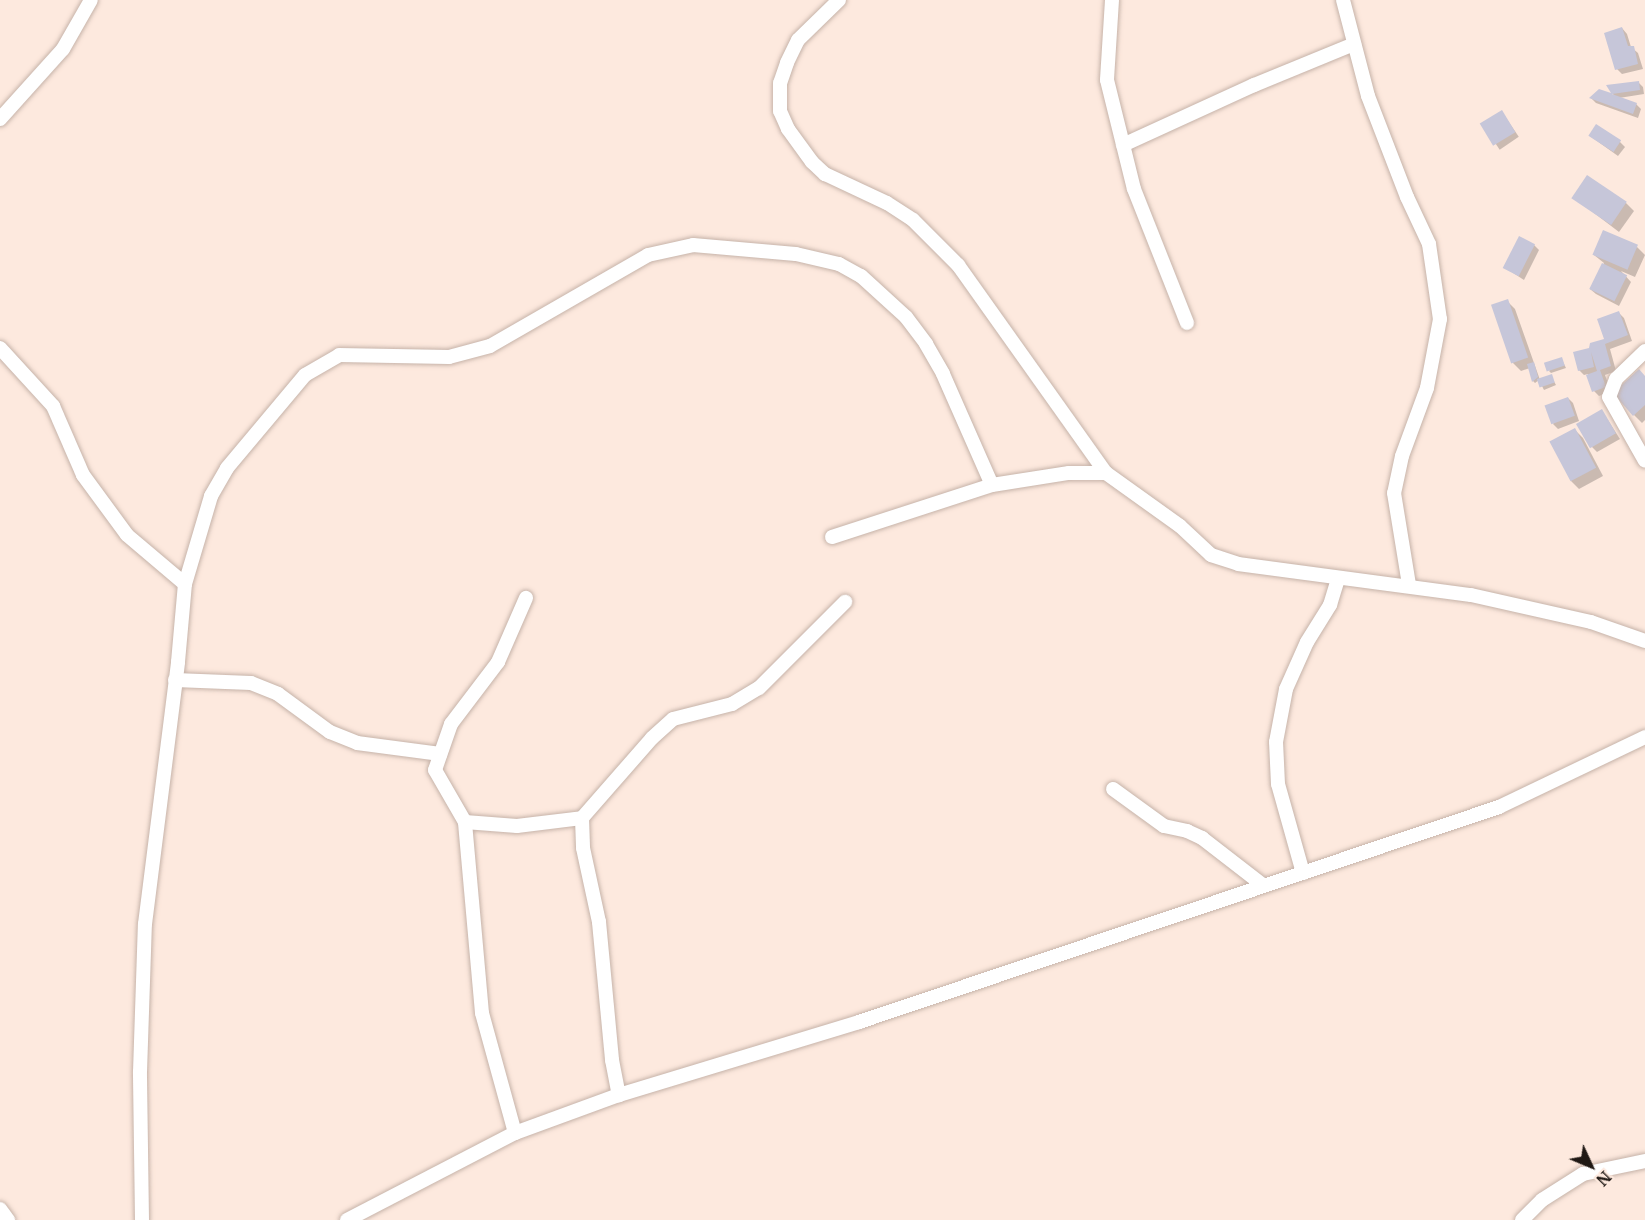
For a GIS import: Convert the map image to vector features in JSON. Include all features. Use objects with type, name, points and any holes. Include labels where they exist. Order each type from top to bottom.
[{"type":"street","points":[[0,120],[63,49],[91,0]]},
{"type":"street","points":[[839,0],[798,40],[787,63],[780,83],[780,111],[788,129],[812,162],[825,174],[887,203],[913,220],[958,265],[1106,473],[1180,526],[1211,555],[1239,564],[1471,595],[1591,622],[1645,641]]},
{"type":"street","points":[[1112,0],[1107,80],[1134,189],[1187,323]]},
{"type":"street","points":[[1348,2],[1354,44],[1368,96],[1407,196],[1429,244],[1440,319],[1427,388],[1402,456],[1394,493],[1408,585]]},
{"type":"street","points":[[1123,145],[1254,85],[1354,44]]},
{"type":"street","points":[[142,1220],[140,1072],[145,924],[176,680],[185,584],[211,496],[227,468],[305,375],[339,355],[449,357],[490,346],[648,255],[693,245],[796,254],[839,264],[861,276],[906,317],[926,344],[964,417],[992,485]]},
{"type":"street","points":[[0,348],[53,406],[83,475],[127,535],[185,584]]},
{"type":"street","points":[[1645,351],[1616,379],[1609,397],[1645,462]]},
{"type":"street","points":[[832,537],[992,485],[1069,473],[1106,473]]},
{"type":"street","points":[[1303,873],[1278,784],[1275,742],[1286,689],[1307,642],[1330,605],[1338,578]]},
{"type":"street","points":[[515,1133],[482,1013],[465,822],[435,770],[451,724],[498,662],[526,598]]},
{"type":"street","points":[[465,822],[518,826],[582,818],[652,738],[673,719],[732,704],[759,688],[845,603]]},
{"type":"street","points":[[176,680],[251,683],[278,694],[330,732],[357,743],[440,754]]},
{"type":"street","points":[[347,1220],[515,1133],[619,1095],[859,1022],[1500,807],[1645,737]]},
{"type":"street","points":[[1113,789],[1164,826],[1187,831],[1202,838],[1264,886]]},
{"type":"street","points":[[582,818],[583,848],[599,922],[612,1060],[619,1095]]},
{"type":"street","points":[[1522,1220],[1542,1200],[1583,1174],[1645,1161]]},
{"type":"street","points":[[0,1209],[8,1220]]},
{"type":"building","points":[[1622,27],[1628,46],[1634,46],[1638,64],[1615,70],[1604,33]]},
{"type":"building","points":[[1639,81],[1640,90],[1612,94],[1637,103],[1633,114],[1589,98],[1599,89],[1611,93],[1606,85]]},
{"type":"building","points":[[1502,110],[1515,132],[1493,146],[1480,123]]},
{"type":"building","points":[[1596,124],[1621,140],[1614,152],[1588,136]]},
{"type":"building","points":[[1587,175],[1627,202],[1611,225],[1571,198]]},
{"type":"building","points":[[1603,230],[1638,245],[1627,270],[1592,255]]},
{"type":"building","points":[[1519,236],[1535,244],[1519,276],[1503,268]]},
{"type":"building","points":[[1602,263],[1627,275],[1614,301],[1589,289]]},
{"type":"building","points":[[1508,299],[1528,358],[1511,363],[1491,305]]},
{"type":"building","points":[[1619,311],[1628,335],[1605,344],[1611,366],[1600,370],[1606,387],[1592,392],[1586,375],[1597,371],[1591,352],[1594,367],[1578,371],[1573,352],[1589,348],[1590,343],[1604,339],[1597,319]]},
{"type":"building","points":[[1562,357],[1565,366],[1547,371],[1544,363]]},
{"type":"building","points":[[1534,362],[1538,377],[1532,382],[1527,364]]},
{"type":"building","points":[[1639,369],[1645,376],[1645,405],[1633,416],[1613,393]]},
{"type":"building","points":[[1552,374],[1555,383],[1540,388],[1537,379]]},
{"type":"building","points":[[1568,397],[1575,416],[1551,424],[1545,406]]},
{"type":"building","points":[[1602,409],[1616,433],[1590,448],[1576,424]]},
{"type":"building","points":[[1575,428],[1596,468],[1571,481],[1549,442]]}]
